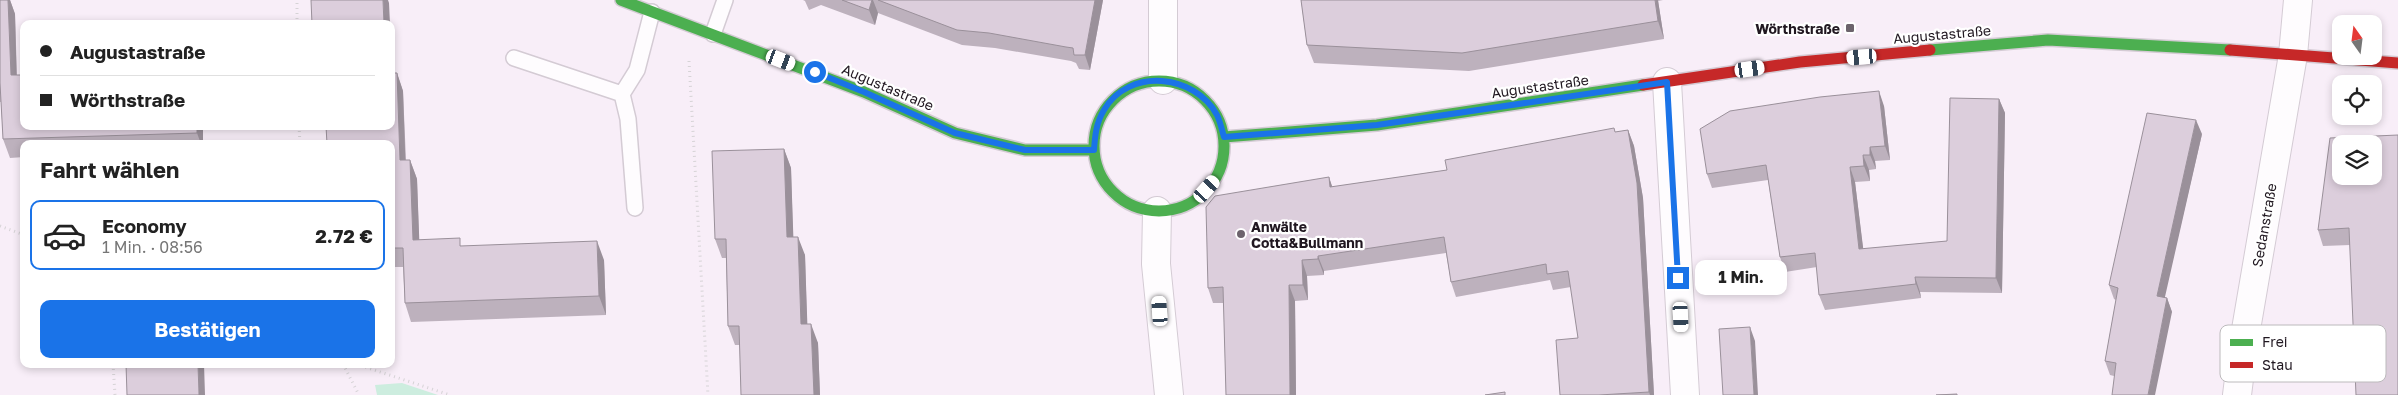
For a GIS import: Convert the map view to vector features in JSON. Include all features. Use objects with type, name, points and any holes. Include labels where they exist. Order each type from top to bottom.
[{"type":"main road","name":"Augustastraße","points":[[620,0],[864,92],[955,133],[1025,150],[1094,150]]},
{"type":"main road","name":"Augustastraße","points":[[1224,137],[1377,125],[1800,62],[2048,40],[2149,44],[2398,63]]},
{"type":"main road","points":[[1163,80],[1185,85],[1203,97],[1217,115],[1224,137],[1223,159],[1214,180],[1199,197],[1179,207],[1157,211],[1129,203],[1121,199],[1107,186],[1097,169],[1094,150],[1096,128],[1105,108],[1120,93],[1140,83],[1163,80]]},
{"type":"street","points":[[1163,0],[1163,80]]},
{"type":"street","name":"Sedanstraße","points":[[2247,325],[2293,56],[2298,0]]},
{"type":"street","points":[[1667,82],[1685,395]]},
{"type":"street","points":[[1157,211],[1156,264],[1169,395]]},
{"type":"street","name":"Sedanstraße","points":[[2237,395],[2239,382]]},
{"type":"lane","points":[[713,34],[725,0]]},
{"type":"lane","points":[[635,208],[628,119],[622,94],[637,70],[652,12]]},
{"type":"lane","points":[[514,58],[622,94]]},
{"type":"path","points":[[297,0],[297,20]]},
{"type":"path","points":[[687,25],[708,395]]},
{"type":"path","points":[[0,226],[20,234]]},
{"type":"path","points":[[114,368],[114,395]]},
{"type":"path","points":[[345,368],[360,395]]},
{"type":"path","points":[[368,368],[450,395]]},
{"type":"green space","points":[[402,383],[438,395],[377,395],[375,385]]},
{"type":"building","points":[[0,0],[8,0],[11,75],[20,75],[20,130],[197,130],[197,133],[3,139],[0,83]]},
{"type":"building","points":[[311,0],[383,0],[384,20],[312,20]]},
{"type":"building","points":[[842,0],[872,0],[869,10]]},
{"type":"building","points":[[878,0],[1095,0],[1085,55],[1074,55],[1073,48],[989,33],[957,30]]},
{"type":"building","points":[[1301,0],[1655,0],[1658,21],[1462,53],[1307,45]]},
{"type":"building","points":[[395,73],[397,73],[400,160],[410,160],[413,240],[460,238],[460,246],[597,241],[599,296],[405,303],[403,248],[395,248],[395,140],[327,140],[326,130],[395,130]]},
{"type":"building","points":[[1879,91],[1885,146],[1870,147],[1870,155],[1863,155],[1864,166],[1850,167],[1859,249],[1947,241],[1950,98],[1999,99],[1996,278],[1915,277],[1916,284],[1819,295],[1815,253],[1780,257],[1766,165],[1707,174],[1700,129],[1730,111],[1820,97]]},
{"type":"building","points":[[2147,113],[2196,120],[2157,296],[2167,298],[2148,395],[2112,395],[2116,363],[2105,361],[2118,288],[2109,285]]},
{"type":"building","points":[[1614,128],[1615,132],[1628,130],[1637,183],[1649,392],[1560,395],[1556,340],[1578,338],[1568,271],[1547,274],[1546,264],[1451,282],[1444,237],[1318,256],[1318,259],[1302,260],[1303,285],[1289,285],[1290,395],[1226,395],[1223,287],[1208,288],[1206,207],[1215,196],[1329,177],[1330,187],[1447,170],[1445,160]]},
{"type":"building","points":[[2398,135],[2398,395],[2356,395],[2355,382],[2386,382],[2386,325],[2353,325],[2349,228],[2318,230],[2330,138],[2332,138],[2332,185],[2382,185],[2382,136]]},
{"type":"building","points":[[784,149],[787,237],[798,237],[801,324],[811,324],[814,395],[741,395],[739,326],[728,326],[726,239],[715,239],[712,151]]},
{"type":"building","points":[[1750,327],[1754,395],[1723,395],[1719,329]]},
{"type":"building","points":[[126,368],[198,368],[199,395],[127,395]]},
{"type":"building","points":[[1505,392],[1505,395],[1485,395]]},
{"type":"traffic: fast","points":[[621,0],[864,92],[955,133],[1025,150],[1093,150]]},
{"type":"traffic: fast","points":[[1930,50],[2048,40],[2230,50]]},
{"type":"traffic: fast","points":[[1159,81],[1172,82],[1184,86],[1205,100],[1219,121],[1223,133],[1224,146],[1223,159],[1219,171],[1205,192],[1184,206],[1172,210],[1159,211],[1146,210],[1134,206],[1113,192],[1099,171],[1095,159],[1094,146],[1095,133],[1099,121],[1113,100],[1134,86],[1146,82],[1159,81]]},
{"type":"traffic: fast","points":[[1224,137],[1377,125],[1643,85]]},
{"type":"traffic: jam","points":[[1643,85],[1800,62],[1930,50]]},
{"type":"traffic: jam","points":[[2230,50],[2398,63]]},
{"type":"place","name":"Wörthstraße","points":[[1850,28]]},
{"type":"place","name":"Anwälte Cotta&Bullmann","points":[[1241,234]]},
{"type":"route","points":[[815,72],[955,133],[1025,150],[1094,150],[1096,128],[1105,108],[1120,93],[1140,83],[1163,80],[1185,85],[1203,97],[1217,115],[1224,137],[1377,125],[1667,82],[1678,278]]}]
